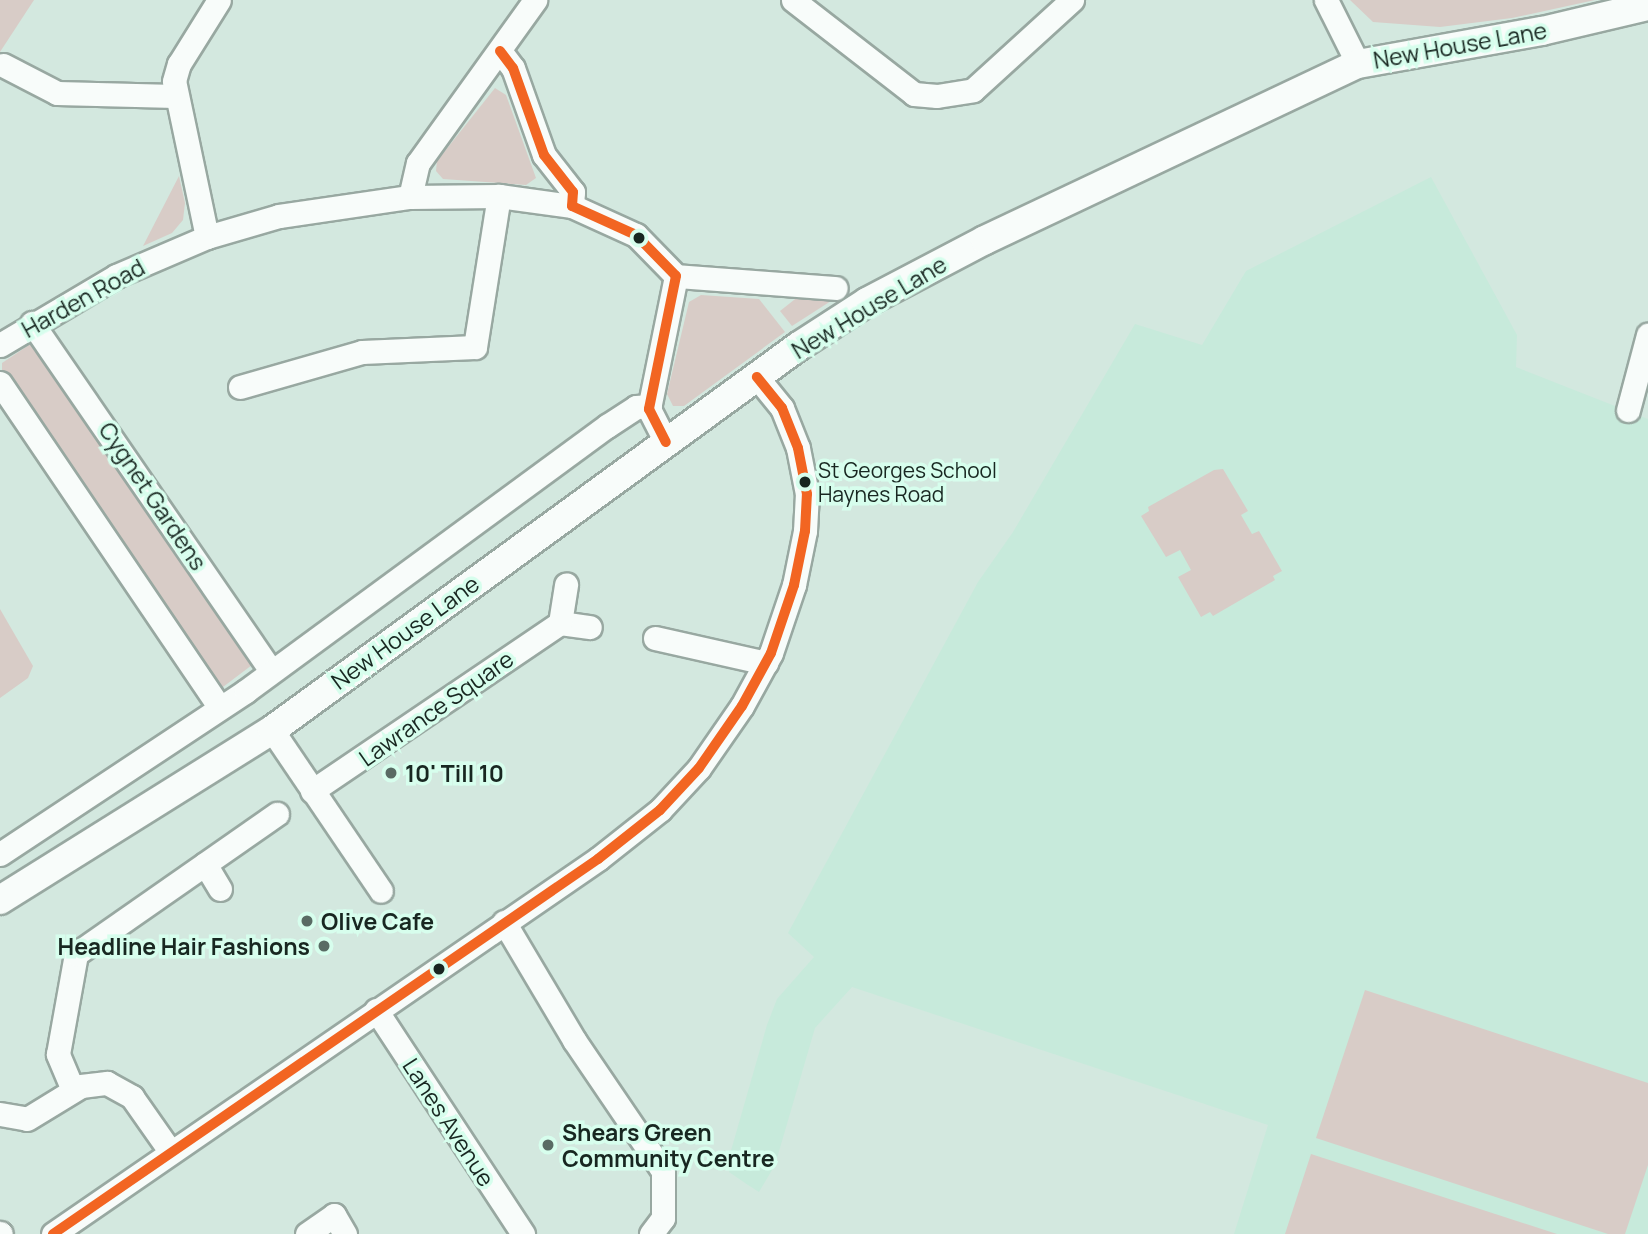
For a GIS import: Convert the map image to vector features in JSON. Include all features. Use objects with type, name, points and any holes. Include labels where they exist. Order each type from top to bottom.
[{"type":"street","points":[[207,237],[175,96],[179,64],[219,0]]},
{"type":"street","points":[[410,197],[418,163],[535,0]]},
{"type":"street","points":[[793,0],[914,94],[937,96],[973,90],[1072,0]]},
{"type":"street","points":[[1326,0],[1358,64]]},
{"type":"street","name":"New House Lane","points":[[0,900],[272,730],[666,442],[867,302],[1358,64],[1542,31],[1648,6]]},
{"type":"street","points":[[500,51],[516,74],[544,155],[573,192],[572,206]]},
{"type":"street","points":[[3,65],[57,93],[175,96]]},
{"type":"street","points":[[240,387],[362,352],[475,347],[499,196]]},
{"type":"street","name":"Harden Road","points":[[0,345],[95,286],[207,237],[306,210],[410,197],[499,196],[572,206],[628,230],[662,257],[676,276]]},
{"type":"street","points":[[666,442],[653,422],[650,406],[676,276]]},
{"type":"street","name":"New House Lane","points":[[676,276],[836,288]]},
{"type":"street","name":"Cygnet Gardens","points":[[32,323],[271,671]]},
{"type":"street","points":[[1628,410],[1648,335]]},
{"type":"street","points":[[53,1234],[625,839],[677,793],[718,743],[766,663],[796,575],[807,501],[792,432],[782,408],[757,377]]},
{"type":"street","points":[[0,383],[220,708]]},
{"type":"street","name":"New House Lane","points":[[0,853],[220,708],[607,426],[636,407],[650,406]]},
{"type":"street","points":[[566,583],[560,623],[590,627]]},
{"type":"street","name":"Lawrance Square","points":[[312,792],[560,623]]},
{"type":"street","points":[[655,638],[766,663]]},
{"type":"street","points":[[272,730],[381,891]]},
{"type":"street","points":[[74,1090],[58,1054],[74,957],[89,942],[277,814]]},
{"type":"street","points":[[205,864],[220,889]]},
{"type":"street","points":[[504,922],[574,1040],[663,1171],[663,1218],[651,1234]]},
{"type":"street","name":"Lanes Avenue","points":[[376,1010],[523,1234]]},
{"type":"street","points":[[0,1114],[27,1119],[74,1090],[95,1083],[120,1087],[146,1114],[170,1151]]},
{"type":"street","points":[[307,1234],[334,1215],[345,1234]]},
{"type":"shaded area","points":[[0,0],[34,0],[0,52]]},
{"type":"shaded area","points":[[1350,0],[1595,0],[1512,18],[1440,27],[1373,22]]},
{"type":"shaded area","points":[[495,88],[506,95],[536,178],[526,185],[443,179],[436,171],[437,161]]},
{"type":"shaded area","points":[[179,176],[185,203],[183,220],[172,233],[143,246]]},
{"type":"shaded area","points":[[1431,177],[1517,335],[1516,367],[1648,419],[1648,1234],[1234,1234],[1268,1125],[852,987],[815,1028],[775,1165],[759,1192],[729,1172],[733,1162],[730,1154],[777,999],[814,957],[788,933],[978,582],[1013,532],[1135,324],[1202,345],[1246,271]]},
{"type":"shaded area","points":[[701,295],[759,299],[785,332],[684,406],[673,406],[667,394],[689,302]]},
{"type":"shaded area","points":[[799,296],[831,301],[792,326],[780,311]]},
{"type":"shaded area","points":[[35,341],[256,662],[215,693],[2,374],[2,363]]},
{"type":"shaded area","points":[[1223,469],[1248,511],[1241,515],[1252,534],[1259,531],[1282,571],[1273,576],[1275,580],[1213,616],[1210,612],[1201,617],[1178,577],[1191,570],[1180,550],[1166,557],[1141,516],[1149,511],[1148,507],[1214,470]]},
{"type":"shaded area","points":[[0,609],[33,666],[28,678],[0,698]]},
{"type":"shaded area","points":[[1365,990],[1648,1083],[1648,1165],[1625,1234],[1608,1234],[1316,1138]]},
{"type":"shaded area","points":[[1311,1154],[1557,1234],[1285,1234]]},
{"type":"transit line","points":[[500,51],[513,68],[544,155],[573,192],[572,206]]},
{"type":"transit line","points":[[572,206],[636,235],[676,276],[649,409],[666,442]]},
{"type":"transit line","points":[[53,1234],[598,859],[660,810],[699,768],[742,706],[771,653],[794,585],[805,531],[807,494],[798,448],[782,408],[757,377]]},
{"type":"place","name":"St Georges School Haynes Road","points":[[805,482]]},
{"type":"place","name":"10' Till 10","points":[[391,773]]},
{"type":"place","name":"Olive Cafe","points":[[307,921]]},
{"type":"place","name":"Headline Hair Fashions","points":[[324,946]]},
{"type":"place","name":"Shears Green Community Centre","points":[[548,1145]]}]
